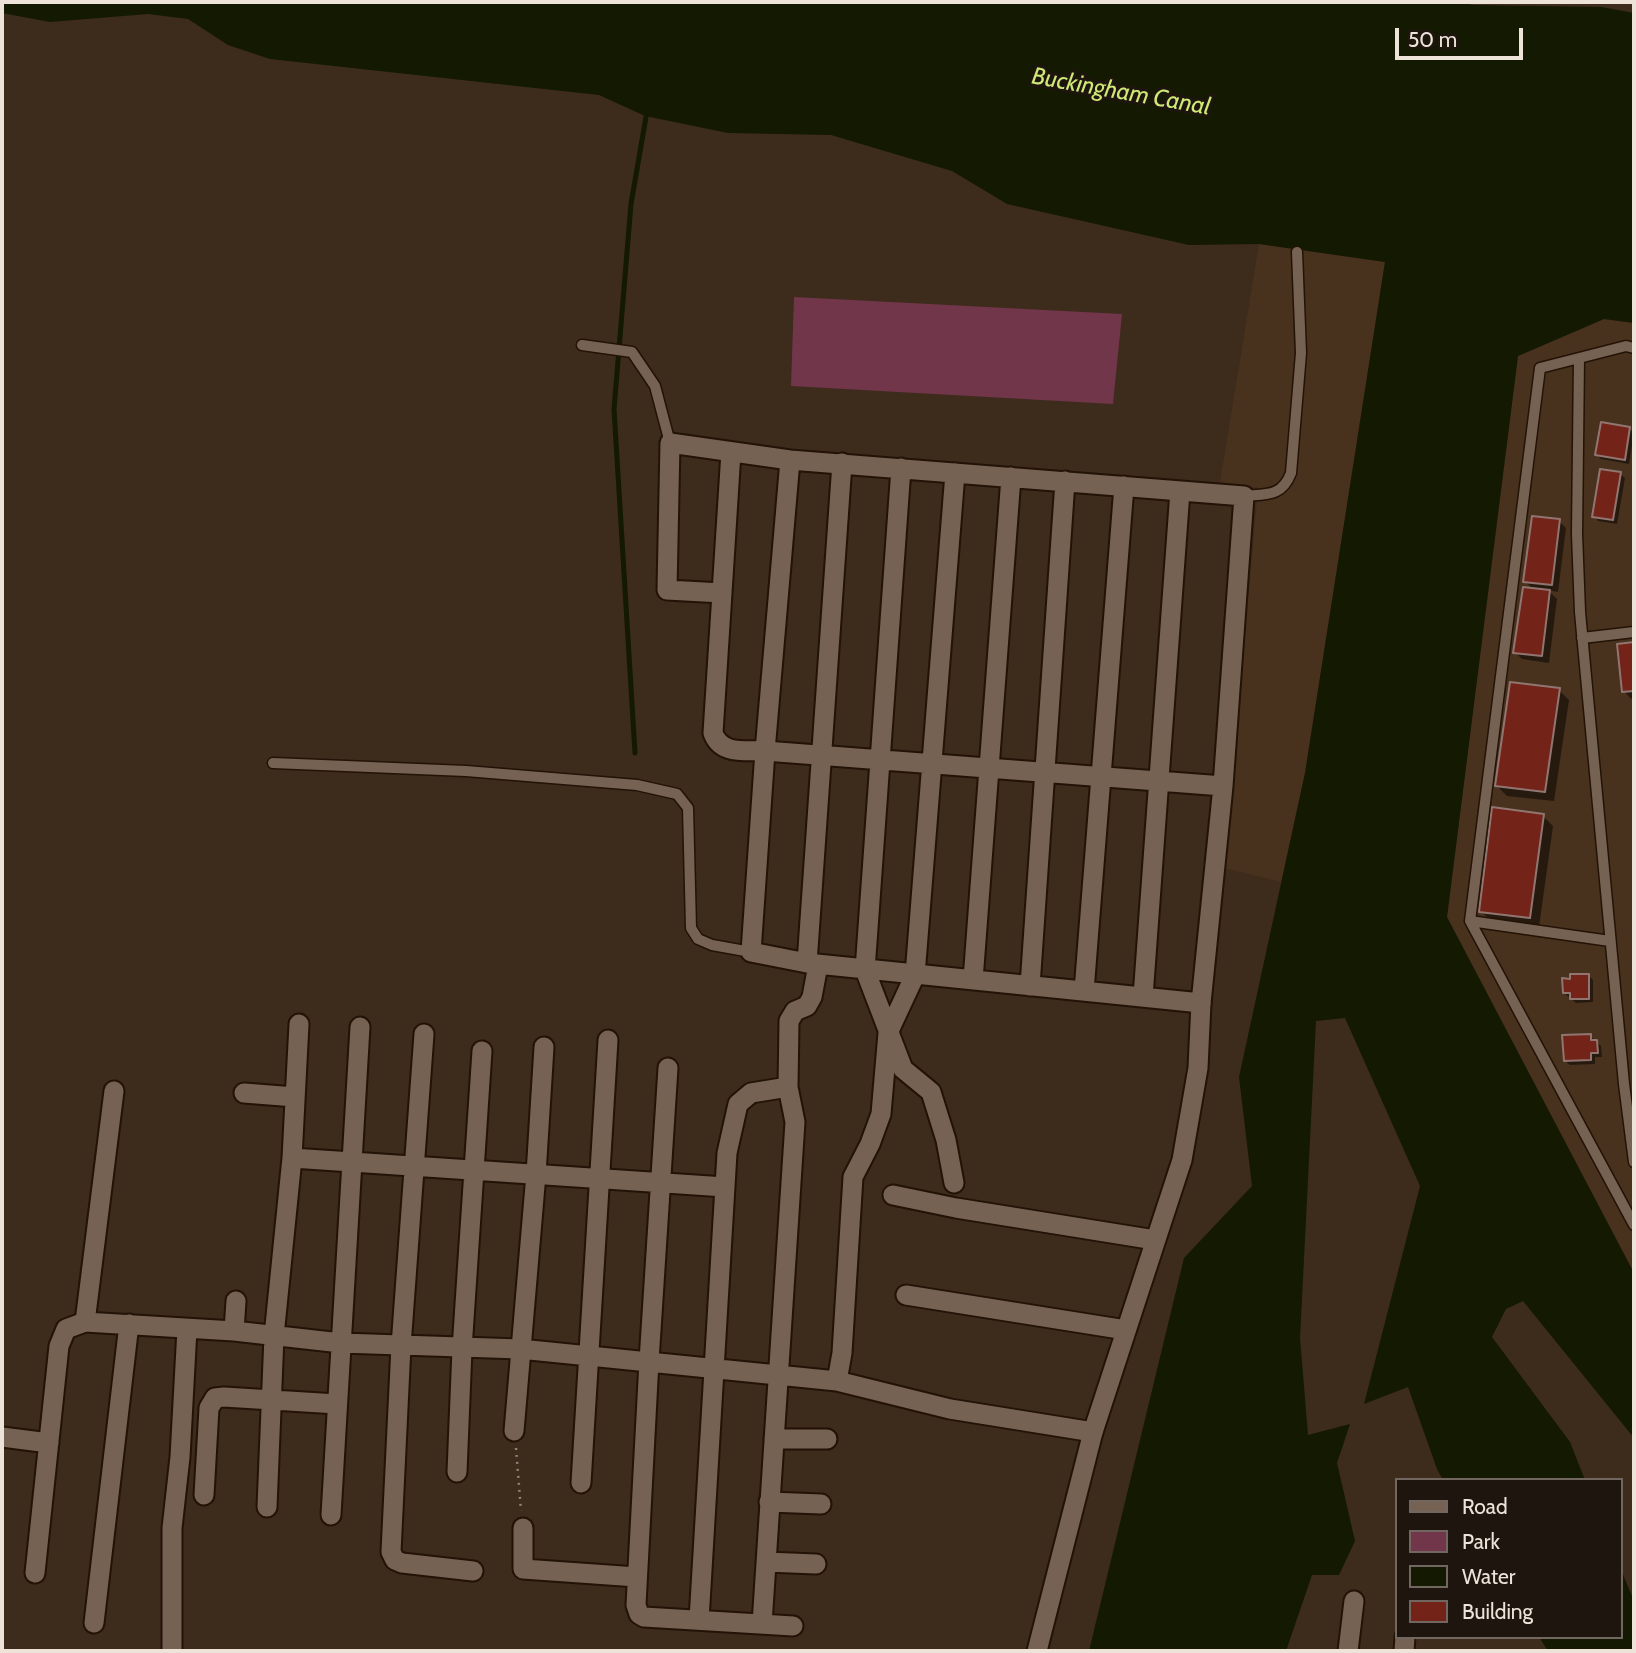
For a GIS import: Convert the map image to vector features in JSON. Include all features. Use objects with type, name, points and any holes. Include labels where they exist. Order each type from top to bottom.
[{"type":"street","points":[[722,593],[667,590],[670,443],[790,460],[1244,496],[1223,786],[1200,1003],[1198,1068],[1182,1160],[1093,1432],[1037,1651]]},
{"type":"street","points":[[731,452],[713,733],[717,743],[727,749],[1223,786]]},
{"type":"street","points":[[790,460],[751,952],[812,964],[1200,1003]]},
{"type":"street","points":[[762,1624],[795,1122],[788,1087],[789,1021],[794,1011],[807,1006],[812,998],[821,756],[842,463]]},
{"type":"street","points":[[901,468],[865,970],[903,1069],[931,1093],[946,1140],[954,1183]]},
{"type":"street","points":[[837,1381],[842,1353],[853,1177],[870,1144],[881,1114],[888,1033],[915,975],[955,472]]},
{"type":"street","points":[[973,981],[1011,477]]},
{"type":"street","points":[[1030,986],[1065,481]]},
{"type":"street","points":[[1084,991],[1124,486]]},
{"type":"street","points":[[1143,997],[1180,491]]},
{"type":"street","points":[[267,1507],[274,1336],[292,1158],[299,1024]]},
{"type":"street","points":[[331,1515],[360,1027]]},
{"type":"street","points":[[424,1034],[401,1346],[391,1552],[396,1560],[402,1563],[472,1571]]},
{"type":"street","points":[[580,1483],[608,1040]]},
{"type":"street","points":[[514,1431],[544,1047]]},
{"type":"street","points":[[457,1472],[482,1051]]},
{"type":"street","points":[[668,1068],[636,1605],[639,1614],[644,1616],[793,1626]]},
{"type":"street","points":[[699,1620],[727,1153],[738,1104],[751,1093],[788,1087]]},
{"type":"street","points":[[85,1322],[114,1091]]},
{"type":"street","points":[[244,1093],[295,1097]]},
{"type":"street","points":[[292,1158],[725,1186]]},
{"type":"street","points":[[893,1195],[956,1208],[1155,1240]]},
{"type":"street","points":[[906,1295],[1126,1330]]},
{"type":"street","points":[[234,1331],[236,1301]]},
{"type":"street","points":[[35,1573],[59,1346],[66,1329],[85,1322],[234,1331],[341,1343],[520,1349],[837,1381],[950,1409],[1093,1432]]},
{"type":"street","points":[[94,1623],[129,1324]]},
{"type":"street","points":[[172,1651],[172,1528],[180,1457],[187,1329]]},
{"type":"street","points":[[204,1495],[209,1408],[215,1398],[337,1404]]},
{"type":"street","points":[[2,1437],[49,1443]]},
{"type":"street","points":[[774,1439],[827,1439]]},
{"type":"street","points":[[180,1457],[207,1457]]},
{"type":"street","points":[[769,1503],[821,1504]]},
{"type":"street","points":[[523,1528],[523,1569],[637,1577]]},
{"type":"street","points":[[766,1562],[816,1564]]},
{"type":"street","points":[[1348,1651],[1354,1601]]},
{"type":"lane","points":[[1244,496],[1279,491],[1287,484],[1291,473],[1301,353],[1297,252]]},
{"type":"lane","points":[[582,345],[632,352],[655,386],[670,443]]},
{"type":"lane","points":[[1634,348],[1626,346],[1540,368],[1470,921],[1634,1225]]},
{"type":"lane","points":[[1579,358],[1577,534],[1582,638],[1625,1096],[1634,1161]]},
{"type":"lane","points":[[1582,638],[1634,632]]},
{"type":"lane","points":[[272,763],[466,771],[637,785],[677,794],[688,808],[691,928],[698,939],[712,945],[751,952]]},
{"type":"lane","points":[[1470,921],[1610,941]]},
{"type":"path","points":[[514,1431],[523,1528]]},
{"type":"shaded area","points":[[1259,244],[1385,262],[1305,773],[1281,882],[1224,868],[1258,488],[1220,482]]},
{"type":"shaded area","points":[[1604,319],[1634,323],[1634,1273],[1447,918],[1518,356]]},
{"type":"green space","points":[[794,297],[1122,314],[1113,404],[791,386]]},
{"type":"water","name":"Buckingham Canal","points":[[2,2],[1454,2],[1474,5],[1602,7],[1634,13],[1634,323],[1604,319],[1518,356],[1447,917],[1634,1273],[1634,1438],[1523,1301],[1506,1309],[1492,1337],[1570,1442],[1584,1478],[1442,1478],[1408,1387],[1364,1404],[1420,1186],[1345,1018],[1316,1021],[1300,1338],[1308,1435],[1350,1424],[1337,1463],[1355,1541],[1339,1575],[1312,1575],[1286,1651],[1089,1651],[1184,1258],[1252,1186],[1239,1077],[1305,773],[1385,262],[1259,244],[1189,245],[1007,204],[952,171],[831,135],[728,133],[645,116],[599,95],[270,59],[228,45],[188,19],[148,14],[50,22],[2,13]]},
{"type":"water","points":[[1622,1572],[1634,1601],[1634,1651],[1548,1651],[1540,1639],[1622,1639]]},
{"type":"building","points":[[1601,422],[1630,427],[1625,460],[1595,455]]},
{"type":"building","points":[[1600,469],[1621,472],[1613,520],[1592,517]]},
{"type":"building","points":[[1532,516],[1560,519],[1552,585],[1523,582]]},
{"type":"building","points":[[1523,587],[1550,590],[1542,656],[1513,653]]},
{"type":"building","points":[[1634,642],[1634,691],[1622,692],[1617,644]]},
{"type":"building","points":[[1510,682],[1560,688],[1545,792],[1495,786]]},
{"type":"building","points":[[1492,807],[1544,814],[1530,918],[1479,912]]},
{"type":"building","points":[[1570,974],[1589,974],[1589,999],[1570,999],[1570,993],[1563,993],[1562,978],[1570,979]]},
{"type":"building","points":[[1591,1034],[1591,1040],[1597,1040],[1598,1053],[1591,1053],[1591,1060],[1564,1061],[1562,1035]]},
{"type":"waterway","points":[[635,753],[614,409],[631,204],[647,111]]}]
